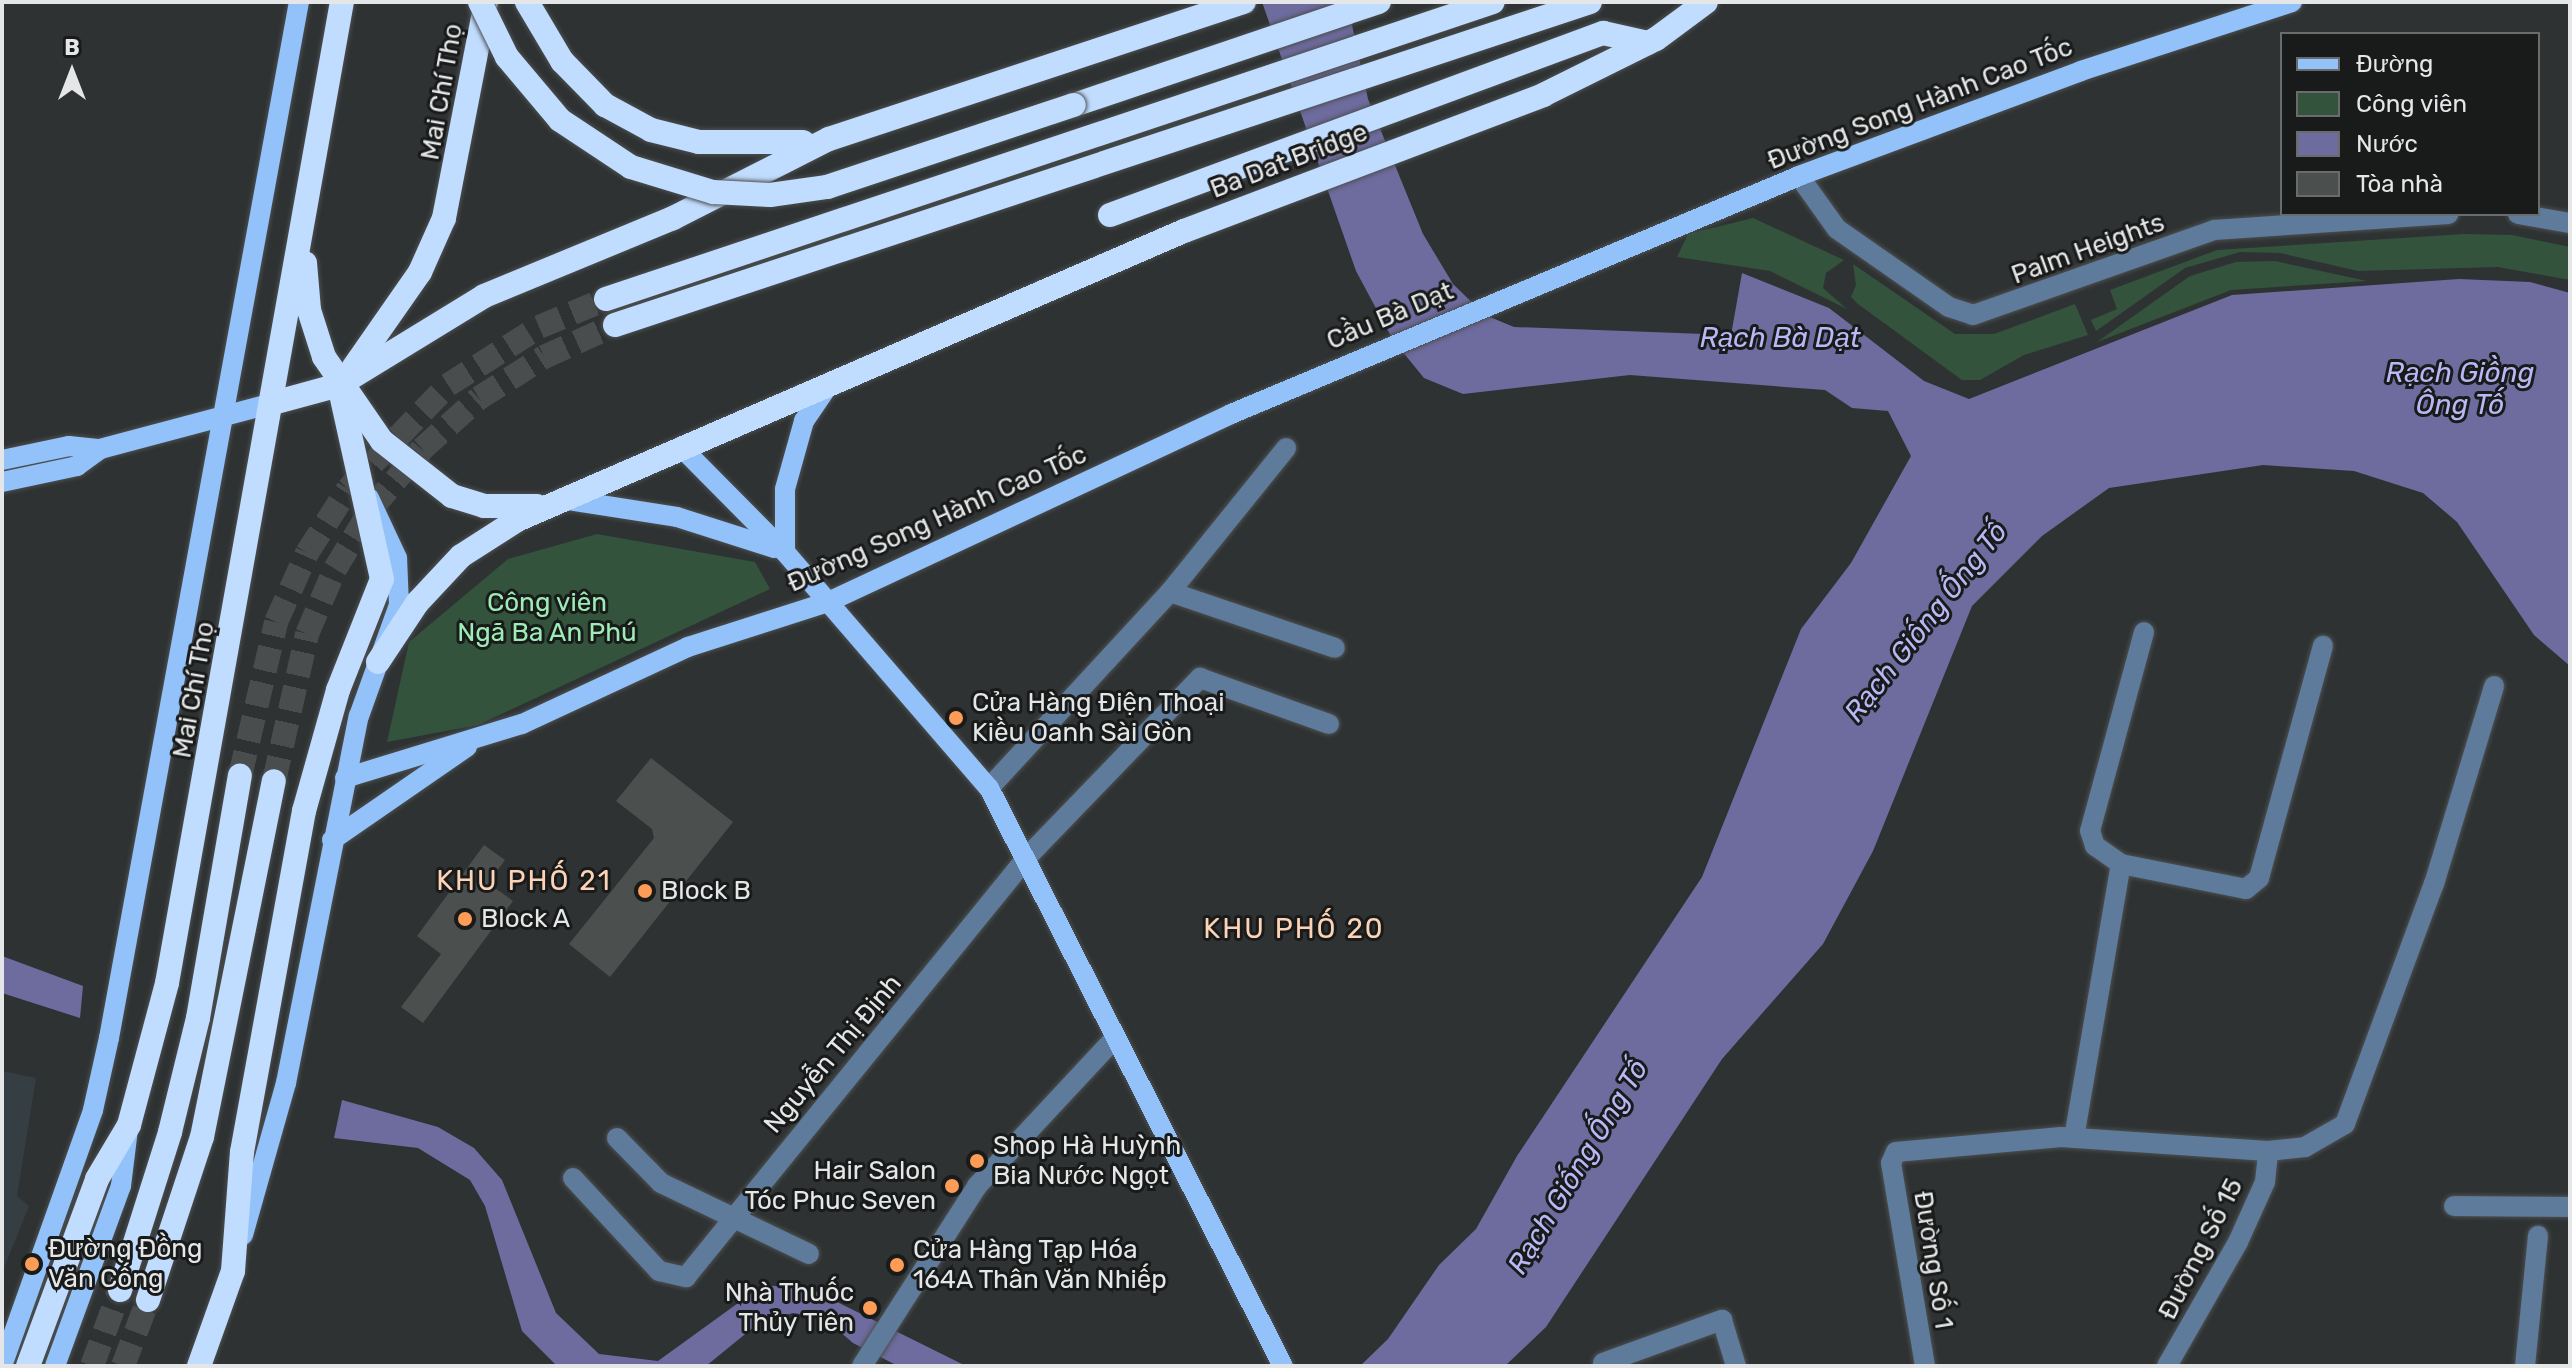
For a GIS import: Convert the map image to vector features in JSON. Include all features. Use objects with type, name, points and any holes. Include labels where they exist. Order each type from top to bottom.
[{"type":"highway","name":"Mai Chí Thọ","points":[[28,1366],[97,1179],[129,1125],[167,983],[273,403],[342,2]]},
{"type":"highway","name":"Mai Chí Thọ","points":[[339,385],[403,298],[444,218],[483,2]]},
{"type":"highway","points":[[483,2],[523,80],[582,138],[631,167],[685,186],[770,195],[854,179],[1379,2]]},
{"type":"highway","points":[[273,403],[339,385],[494,291],[673,218],[829,139],[1244,2]]},
{"type":"highway","points":[[606,299],[1493,2]]},
{"type":"highway","points":[[615,325],[1590,2]]},
{"type":"highway","name":"Ba Dat Bridge","points":[[562,499],[1184,231],[1543,95],[1648,43],[1706,2]]},
{"type":"highway","points":[[536,9],[562,61],[605,105],[651,130],[699,142],[756,145],[829,139]]},
{"type":"highway","points":[[1110,215],[1603,33],[1648,43]]},
{"type":"highway","points":[[199,1366],[233,1271],[242,1152],[304,811],[338,690],[382,579],[365,491],[339,385],[309,310],[302,221]]},
{"type":"highway","points":[[339,385],[402,461],[452,496],[504,509],[562,499]]},
{"type":"highway","points":[[378,662],[417,603],[461,556],[562,499]]},
{"type":"highway","points":[[120,1290],[170,1132],[198,1018],[240,776]]},
{"type":"highway","points":[[148,1300],[202,1137],[274,781]]},
{"type":"main road","name":"Mai Chí Thọ","points":[[2,1366],[93,1110],[226,415],[299,2]]},
{"type":"main road","name":"Đường Song Hành Cao Tốc","points":[[1570,268],[1799,176],[2081,71],[2292,2]]},
{"type":"main road","name":"Cầu Bà Dạt","points":[[1231,414],[1570,268]]},
{"type":"main road","points":[[785,552],[785,489],[804,421],[828,386]]},
{"type":"main road","points":[[2,460],[69,446],[100,449],[273,403]]},
{"type":"main road","name":"Đường Song Hành Cao Tốc","points":[[345,778],[522,724],[688,647],[828,602],[1231,414]]},
{"type":"main road","points":[[682,448],[785,552],[989,788],[1028,856],[1113,1040],[1283,1366]]},
{"type":"main road","points":[[2,482],[77,466],[100,449]]},
{"type":"main road","points":[[233,1271],[286,1083],[345,778],[378,662],[396,617],[400,573],[365,491]]},
{"type":"main road","points":[[562,499],[677,517],[785,552]]},
{"type":"main road","name":"Đường Song Hành Cao Tốc","points":[[332,840],[483,736]]},
{"type":"main road","points":[[55,1366],[121,1186],[129,1125]]},
{"type":"street","name":"Palm Heights","points":[[1799,176],[1837,229],[1949,307],[1973,315],[2214,230],[2419,216]]},
{"type":"street","points":[[2530,216],[2570,223]]},
{"type":"street","points":[[989,788],[1170,592],[1286,448]]},
{"type":"street","points":[[1170,592],[1335,648]]},
{"type":"street","points":[[2144,632],[2090,831],[2095,846],[2121,864],[2246,889],[2259,878],[2323,646]]},
{"type":"street","name":"Nguyễn Thị Định","points":[[573,1178],[650,1263],[673,1277],[697,1270],[731,1215],[1028,856],[1200,678],[1329,724]]},
{"type":"street","points":[[2121,864],[2074,1138],[2268,1151],[2305,1147],[2345,1124],[2434,884],[2494,686]]},
{"type":"street","points":[[862,1365],[900,1300],[977,1186],[1113,1040]]},
{"type":"street","points":[[617,1138],[661,1183],[809,1254]]},
{"type":"street","name":"Đường Số 1","points":[[1925,1366],[1891,1163],[1896,1152],[2074,1138]]},
{"type":"street","name":"Đường Số 15","points":[[2167,1366],[2238,1242],[2265,1182],[2268,1151]]},
{"type":"street","points":[[2454,1206],[2570,1207]]},
{"type":"street","points":[[2525,1366],[2538,1236]]},
{"type":"street","points":[[1603,1363],[1722,1320],[1736,1366]]},
{"type":"shaded area","points":[[2,1071],[36,1078],[17,1196],[29,1206],[2,1273]]},
{"type":"green space","points":[[1753,218],[1844,260],[1826,273],[1823,288],[1847,309],[1770,271],[1677,257],[1688,234]]},
{"type":"green space","points":[[2464,234],[2512,235],[2570,247],[2570,280],[2498,267],[2358,271],[2280,253],[2240,252],[2185,268],[2096,331],[2091,320],[2117,309],[2110,290],[2217,250]]},
{"type":"green space","points":[[2275,261],[2367,281],[2231,290],[2097,342],[2190,276],[2236,262]]},
{"type":"green space","points":[[1853,264],[1955,334],[1994,334],[2075,304],[2088,335],[2024,355],[1980,380],[1962,380],[1851,297],[1856,285]]},
{"type":"green space","name":"Công viên Ngã Ba An Phú","points":[[597,534],[755,562],[770,589],[478,725],[387,742],[409,642],[508,559]]},
{"type":"water","name":"Rạch Giồng Ông Tố","points":[[1262,2],[1347,2],[1368,99],[1423,234],[1453,284],[1485,315],[1514,327],[1731,335],[1742,273],[1829,308],[1924,381],[1969,399],[2232,295],[2459,279],[2530,282],[2570,293],[2570,666],[2534,635],[2457,522],[2423,493],[2354,471],[2263,465],[2109,488],[2042,536],[1972,606],[1873,851],[1823,944],[1722,1059],[1546,1327],[1505,1366],[1360,1366],[1388,1339],[1439,1265],[1476,1229],[1517,1156],[1702,877],[1801,629],[1851,563],[1911,456],[1888,411],[1852,408],[1825,390],[1630,375],[1463,394],[1424,378],[1393,340],[1356,271]]},
{"type":"water","points":[[2,956],[83,986],[80,1018],[2,993]]},
{"type":"water","points":[[342,1100],[438,1127],[474,1148],[502,1180],[556,1313],[599,1354],[658,1361],[763,1285],[811,1289],[966,1366],[898,1366],[853,1343],[824,1318],[793,1313],[760,1322],[706,1366],[557,1366],[522,1331],[485,1206],[470,1180],[418,1148],[334,1138]]},
{"type":"building","name":"Block B","points":[[651,758],[733,822],[610,977],[569,944],[654,838],[652,829],[616,801]]},
{"type":"building","name":"Block A","points":[[484,845],[505,860],[488,883],[513,901],[423,1023],[401,1007],[441,954],[417,936]]},
{"type":"tunnel","points":[[240,776],[276,622],[307,553],[348,489],[448,385],[539,327],[606,299]]},
{"type":"tunnel","points":[[274,781],[307,634],[335,569],[372,508],[422,449],[479,398],[544,357],[615,325]]},
{"type":"tunnel","points":[[92,1366],[120,1290]]},
{"type":"tunnel","points":[[123,1366],[148,1300]]},
{"type":"place","name":"Cửa Hàng Điện Thoại Kiều Oanh Sài Gòn","points":[[956,718]]},
{"type":"place","name":"Block B","points":[[645,891]]},
{"type":"place","name":"Block A","points":[[465,919]]},
{"type":"place","name":"Shop Hà Huỳnh Bia Nước Ngọt","points":[[977,1161]]},
{"type":"place","name":"Hair Salon Tóc Phuc Seven","points":[[952,1186]]},
{"type":"place","name":"Đường Đồng Văn Cống","points":[[32,1264]]},
{"type":"place","name":"Cửa Hàng Tạp Hóa 164A Thân Văn Nhiếp","points":[[897,1265]]},
{"type":"place","name":"Nhà Thuốc Thủy Tiên","points":[[870,1308]]},
{"type":"district","name":"KHU PHỐ 21","points":[[524,881]]},
{"type":"district","name":"KHU PHỐ 20","points":[[1294,929]]},
{"type":"water label","name":"Rạch Bà Dạt","points":[[1780,338]]},
{"type":"water label","name":"Rạch Giống Ống Tố","points":[[1926,622]]},
{"type":"water label","name":"Rạch Giống Ống Tố","points":[[1578,1167]]}]
